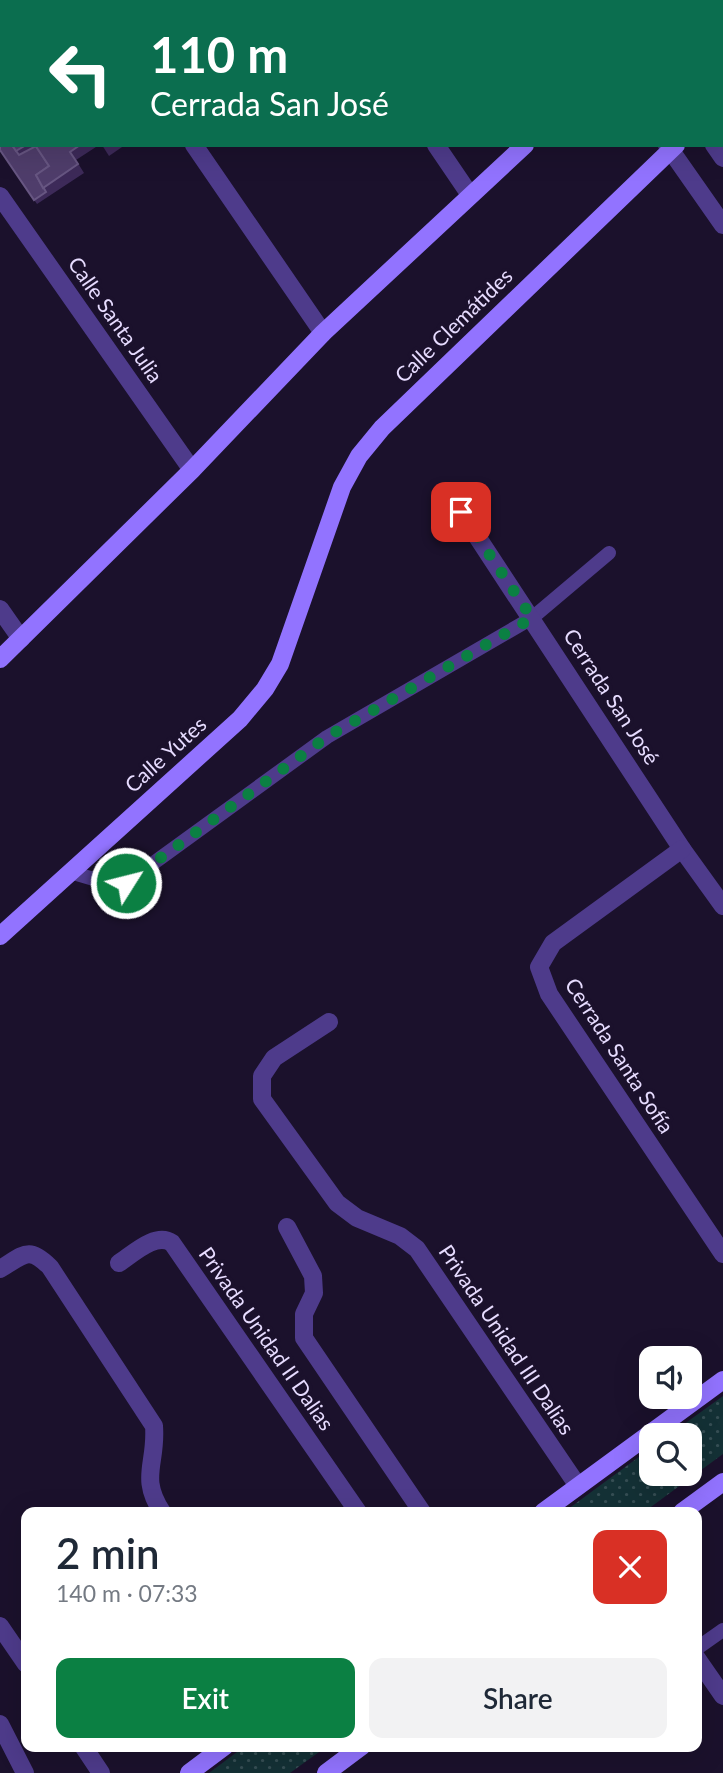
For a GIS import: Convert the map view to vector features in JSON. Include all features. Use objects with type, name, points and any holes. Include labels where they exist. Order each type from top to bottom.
[{"type":"main road","points":[[0,659],[192,470],[323,333],[522,147]]},
{"type":"main road","name":"Calle Clemátides","points":[[311,572],[342,487],[359,456],[382,428],[671,147]]},
{"type":"main road","name":"Calle Yutes","points":[[0,936],[240,719],[265,689],[280,664],[311,572]]},
{"type":"main road","points":[[550,1507],[723,1380]]},
{"type":"main road","points":[[689,1507],[723,1482]]},
{"type":"main road","points":[[189,1773],[217,1752]]},
{"type":"main road","points":[[326,1773],[354,1752]]},
{"type":"street","points":[[195,147],[323,333]]},
{"type":"street","points":[[437,147],[470,195]]},
{"type":"street","points":[[671,147],[723,225]]},
{"type":"street","name":"Calle Santa Julia","points":[[0,196],[192,470]]},
{"type":"street","name":"Cerrada San José","points":[[461,512],[682,849],[723,906]]},
{"type":"street","points":[[0,609],[21,639]]},
{"type":"street","name":"Cerrada Santa Sofía","points":[[682,849],[553,943],[539,967],[549,994],[723,1254]]},
{"type":"street","name":"Privada Unidad III Dalias","points":[[329,1023],[274,1058],[262,1076],[262,1100],[337,1203],[357,1218],[400,1236],[417,1248],[578,1486]]},
{"type":"street","points":[[287,1227],[313,1276],[314,1293],[304,1314],[304,1338],[419,1507]]},
{"type":"street","name":"Privada Unidad II Dalias","points":[[119,1263],[157,1239],[165,1238],[172,1243],[355,1507]]},
{"type":"street","points":[[0,1269],[27,1254],[37,1255],[50,1267],[154,1426],[156,1446],[149,1481],[152,1496],[159,1507]]},
{"type":"street","points":[[0,1626],[21,1657]]},
{"type":"street","points":[[702,1666],[723,1696]]},
{"type":"street","points":[[0,1724],[24,1773]]},
{"type":"street","points":[[87,1752],[102,1773]]},
{"type":"lane","points":[[70,872],[114,885],[126,883],[327,737],[532,618],[609,553]]},
{"type":"lane","points":[[702,1645],[723,1630]]},
{"type":"green space","points":[[723,1396],[723,1454],[702,1469],[702,1423],[686,1423]]},
{"type":"green space","points":[[639,1457],[639,1486],[679,1486],[651,1507],[571,1507]]},
{"type":"green space","points":[[237,1752],[319,1752],[290,1773],[209,1773]]},
{"type":"building","points":[[0,147],[13,147],[19,155],[37,147],[49,166],[36,175],[46,192],[34,200]]},
{"type":"building","points":[[36,147],[77,147],[70,152],[78,164],[43,188],[36,175],[49,166]]},
{"type":"route","points":[[126,883],[327,737],[532,618],[461,512]]}]
